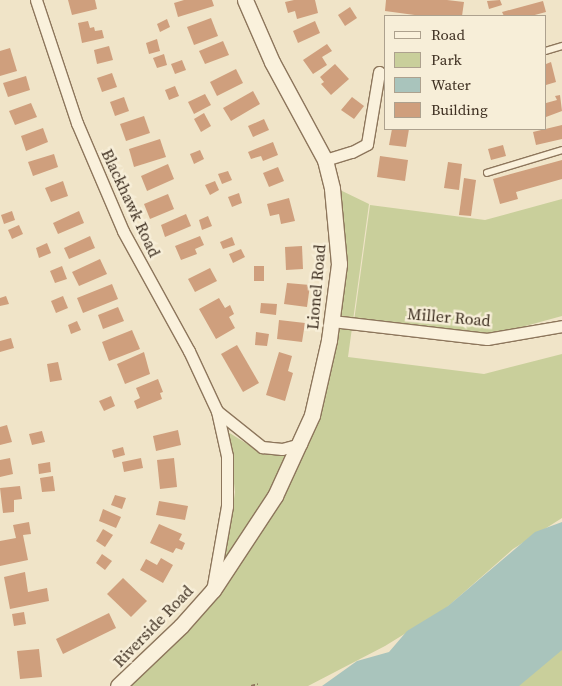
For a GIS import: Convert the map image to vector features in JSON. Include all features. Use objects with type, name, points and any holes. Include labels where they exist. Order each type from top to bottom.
[{"type":"street","name":"Blackhawk Road","points":[[36,0],[77,123],[123,231],[190,351],[217,411],[227,456],[227,506],[213,590]]},
{"type":"street","name":"Lionel Road","points":[[213,590],[275,496],[301,444],[323,372],[332,321],[338,239],[325,160],[272,62],[245,0]]},
{"type":"street","points":[[325,160],[352,152],[367,144],[379,72]]},
{"type":"street","name":"Miller Road","points":[[332,321],[487,339],[562,326]]},
{"type":"street","name":"Blackhawk Road","points":[[217,411],[244,436],[262,447],[282,449],[301,444]]},
{"type":"street","name":"Riverside Road","points":[[118,686],[181,626],[213,590]]},
{"type":"lane","points":[[547,51],[562,46]]},
{"type":"lane","points":[[487,173],[562,150]]},
{"type":"path","points":[[251,686],[258,684]]},
{"type":"green space","points":[[338,189],[369,204],[348,357],[484,374],[562,354],[562,518],[513,549],[445,609],[385,646],[308,686],[128,686],[184,635],[221,589],[235,492],[228,432],[265,455],[305,451],[310,440],[325,391],[336,337],[345,254]]},
{"type":"green space","points":[[562,199],[562,316],[482,338],[354,321],[370,205],[485,220]]},
{"type":"green space","points":[[562,644],[562,686],[504,686]]},
{"type":"water","points":[[562,522],[562,650],[519,686],[322,686],[357,661],[389,652],[407,631],[448,606],[535,532]]},
{"type":"building","points":[[68,0],[95,0],[97,9],[72,15]]},
{"type":"building","points":[[184,0],[212,0],[214,6],[178,17],[174,3]]},
{"type":"building","points":[[315,0],[318,13],[297,19],[295,11],[288,13],[285,2]]},
{"type":"building","points":[[386,0],[447,0],[464,2],[462,15],[415,15],[385,11]]},
{"type":"building","points":[[500,0],[502,5],[489,9],[487,1]]},
{"type":"building","points":[[543,1],[546,12],[535,15],[504,15],[502,12]]},
{"type":"building","points":[[350,7],[357,18],[345,26],[338,15]]},
{"type":"building","points":[[211,18],[218,36],[194,45],[187,27]]},
{"type":"building","points":[[167,19],[170,27],[160,32],[157,24]]},
{"type":"building","points":[[88,21],[90,28],[94,27],[95,31],[102,30],[104,38],[82,43],[78,23]]},
{"type":"building","points":[[315,21],[320,33],[298,43],[293,31]]},
{"type":"building","points":[[157,39],[160,51],[149,54],[146,43]]},
{"type":"building","points":[[223,41],[229,55],[205,64],[199,51]]},
{"type":"building","points":[[327,44],[332,51],[322,57],[327,65],[313,74],[303,60]]},
{"type":"building","points":[[109,46],[113,60],[97,64],[94,50]]},
{"type":"building","points":[[10,48],[17,71],[0,76],[0,51]]},
{"type":"building","points":[[164,54],[167,65],[157,68],[153,58]]},
{"type":"building","points":[[182,60],[186,70],[175,74],[171,64]]},
{"type":"building","points":[[551,62],[556,82],[547,85],[547,64]]},
{"type":"building","points":[[335,64],[349,79],[331,95],[321,84],[324,82],[320,77]]},
{"type":"building","points":[[236,69],[243,83],[217,96],[210,82]]},
{"type":"building","points":[[112,73],[117,87],[102,92],[97,78]]},
{"type":"building","points":[[26,76],[30,90],[8,97],[3,83]]},
{"type":"building","points":[[175,86],[179,96],[169,100],[165,90]]},
{"type":"building","points":[[253,91],[260,104],[231,121],[223,108]]},
{"type":"building","points":[[205,94],[211,105],[194,114],[188,102]]},
{"type":"building","points":[[560,95],[562,111],[547,117],[547,103],[557,100],[555,96]]},
{"type":"building","points":[[124,97],[129,111],[115,116],[110,102]]},
{"type":"building","points":[[352,97],[364,106],[354,119],[341,110]]},
{"type":"building","points":[[31,103],[37,117],[15,125],[9,111]]},
{"type":"building","points":[[204,113],[211,126],[201,132],[194,119]]},
{"type":"building","points":[[144,116],[150,133],[126,141],[120,124]]},
{"type":"building","points":[[264,119],[269,130],[253,137],[248,126]]},
{"type":"building","points":[[562,125],[562,139],[536,145],[533,132]]},
{"type":"building","points":[[43,128],[48,142],[26,151],[21,136]]},
{"type":"building","points":[[392,130],[409,130],[406,147],[389,145]]},
{"type":"building","points":[[160,139],[166,157],[134,167],[129,149]]},
{"type":"building","points":[[273,142],[278,155],[263,161],[261,156],[251,159],[248,152]]},
{"type":"building","points":[[503,145],[506,156],[491,160],[488,149]]},
{"type":"building","points":[[200,150],[204,159],[194,164],[190,154]]},
{"type":"building","points":[[54,154],[58,167],[33,176],[28,162]]},
{"type":"building","points":[[380,156],[408,160],[405,181],[377,177]]},
{"type":"building","points":[[562,160],[562,179],[516,192],[518,199],[500,204],[493,179]]},
{"type":"building","points":[[448,162],[462,164],[459,190],[444,188]]},
{"type":"building","points":[[168,164],[174,179],[147,191],[141,176]]},
{"type":"building","points":[[278,167],[284,181],[269,187],[263,173]]},
{"type":"building","points":[[228,171],[232,180],[222,184],[218,174]]},
{"type":"building","points":[[464,178],[476,180],[471,216],[459,215]]},
{"type":"building","points":[[63,181],[68,196],[51,202],[45,188]]},
{"type":"building","points":[[215,181],[219,190],[210,195],[205,185]]},
{"type":"building","points":[[239,193],[242,203],[232,207],[228,197]]},
{"type":"building","points":[[168,194],[174,209],[150,219],[144,204]]},
{"type":"building","points":[[289,198],[295,221],[281,224],[279,214],[270,216],[267,204]]},
{"type":"building","points":[[12,211],[15,220],[4,224],[1,215]]},
{"type":"building","points":[[79,211],[84,223],[58,234],[53,223]]},
{"type":"building","points":[[186,214],[191,226],[165,237],[161,225]]},
{"type":"building","points":[[208,216],[212,226],[202,230],[199,220]]},
{"type":"building","points":[[19,225],[23,234],[12,239],[8,230]]},
{"type":"building","points":[[90,236],[95,248],[69,259],[64,248]]},
{"type":"building","points":[[200,236],[204,245],[195,249],[197,254],[181,260],[175,246]]},
{"type":"building","points":[[232,237],[235,245],[223,249],[220,242]]},
{"type":"building","points":[[47,243],[51,253],[39,258],[36,248]]},
{"type":"building","points":[[302,246],[303,269],[286,270],[285,247]]},
{"type":"building","points":[[241,249],[245,257],[233,263],[229,254]]},
{"type":"building","points":[[100,259],[107,274],[79,286],[72,272]]},
{"type":"building","points":[[62,266],[67,279],[55,283],[50,271]]},
{"type":"building","points":[[254,266],[264,266],[264,281],[254,281]]},
{"type":"building","points":[[210,268],[217,281],[195,292],[188,279]]},
{"type":"building","points":[[287,283],[310,285],[307,307],[284,304]]},
{"type":"building","points":[[112,284],[118,299],[83,313],[77,298]]},
{"type":"building","points":[[6,296],[9,304],[0,306],[0,298]]},
{"type":"building","points":[[63,296],[68,308],[56,313],[51,301]]},
{"type":"building","points":[[219,298],[225,308],[230,305],[234,314],[229,317],[235,328],[216,339],[199,309]]},
{"type":"building","points":[[261,303],[277,304],[276,315],[260,313]]},
{"type":"building","points":[[118,307],[124,321],[103,329],[98,315]]},
{"type":"building","points":[[279,320],[305,323],[302,342],[277,339]]},
{"type":"building","points":[[77,321],[81,330],[71,334],[68,325]]},
{"type":"building","points":[[132,330],[140,349],[109,361],[102,342]]},
{"type":"building","points":[[256,332],[269,334],[267,346],[255,345]]},
{"type":"building","points":[[11,338],[14,348],[0,352],[0,341]]},
{"type":"building","points":[[237,345],[259,383],[243,392],[221,354]]},
{"type":"building","points":[[144,352],[150,374],[125,384],[117,364]]},
{"type":"building","points":[[279,352],[292,356],[288,371],[293,373],[285,401],[266,395]]},
{"type":"building","points":[[58,362],[62,380],[50,382],[47,364]]},
{"type":"building","points":[[158,379],[163,392],[160,393],[162,399],[137,409],[134,401],[140,398],[136,388]]},
{"type":"building","points":[[111,396],[115,406],[104,411],[99,401]]},
{"type":"building","points":[[7,425],[12,442],[0,445],[0,427]]},
{"type":"building","points":[[178,430],[181,445],[156,451],[153,436]]},
{"type":"building","points":[[42,431],[45,442],[32,445],[29,434]]},
{"type":"building","points":[[123,447],[125,455],[114,458],[112,450]]},
{"type":"building","points":[[10,458],[13,474],[0,477],[0,460]]},
{"type":"building","points":[[141,458],[143,468],[124,472],[122,462]]},
{"type":"building","points":[[174,458],[177,487],[160,489],[157,460]]},
{"type":"building","points":[[50,462],[51,472],[39,474],[38,464]]},
{"type":"building","points":[[53,476],[55,491],[42,492],[40,478]]},
{"type":"building","points":[[20,486],[22,499],[14,500],[14,512],[3,513],[0,488]]},
{"type":"building","points":[[115,495],[126,498],[122,509],[111,505]]},
{"type":"building","points":[[159,501],[188,506],[185,520],[156,515]]},
{"type":"building","points":[[103,509],[121,517],[116,528],[99,521]]},
{"type":"building","points":[[29,522],[31,534],[23,535],[28,560],[0,566],[0,541],[16,538],[13,525]]},
{"type":"building","points":[[159,524],[182,534],[179,540],[185,543],[182,550],[176,548],[173,553],[150,543]]},
{"type":"building","points":[[103,529],[113,535],[105,547],[96,541]]},
{"type":"building","points":[[102,554],[112,561],[105,570],[96,563]]},
{"type":"building","points":[[161,558],[173,565],[163,583],[140,570],[146,559],[157,565]]},
{"type":"building","points":[[25,572],[28,592],[47,588],[49,601],[10,609],[4,577]]},
{"type":"building","points":[[123,578],[147,601],[131,617],[107,594]]},
{"type":"building","points":[[24,612],[26,624],[14,626],[12,614]]},
{"type":"building","points":[[109,613],[116,628],[63,654],[56,639]]},
{"type":"building","points":[[39,649],[42,677],[20,679],[17,651]]}]
